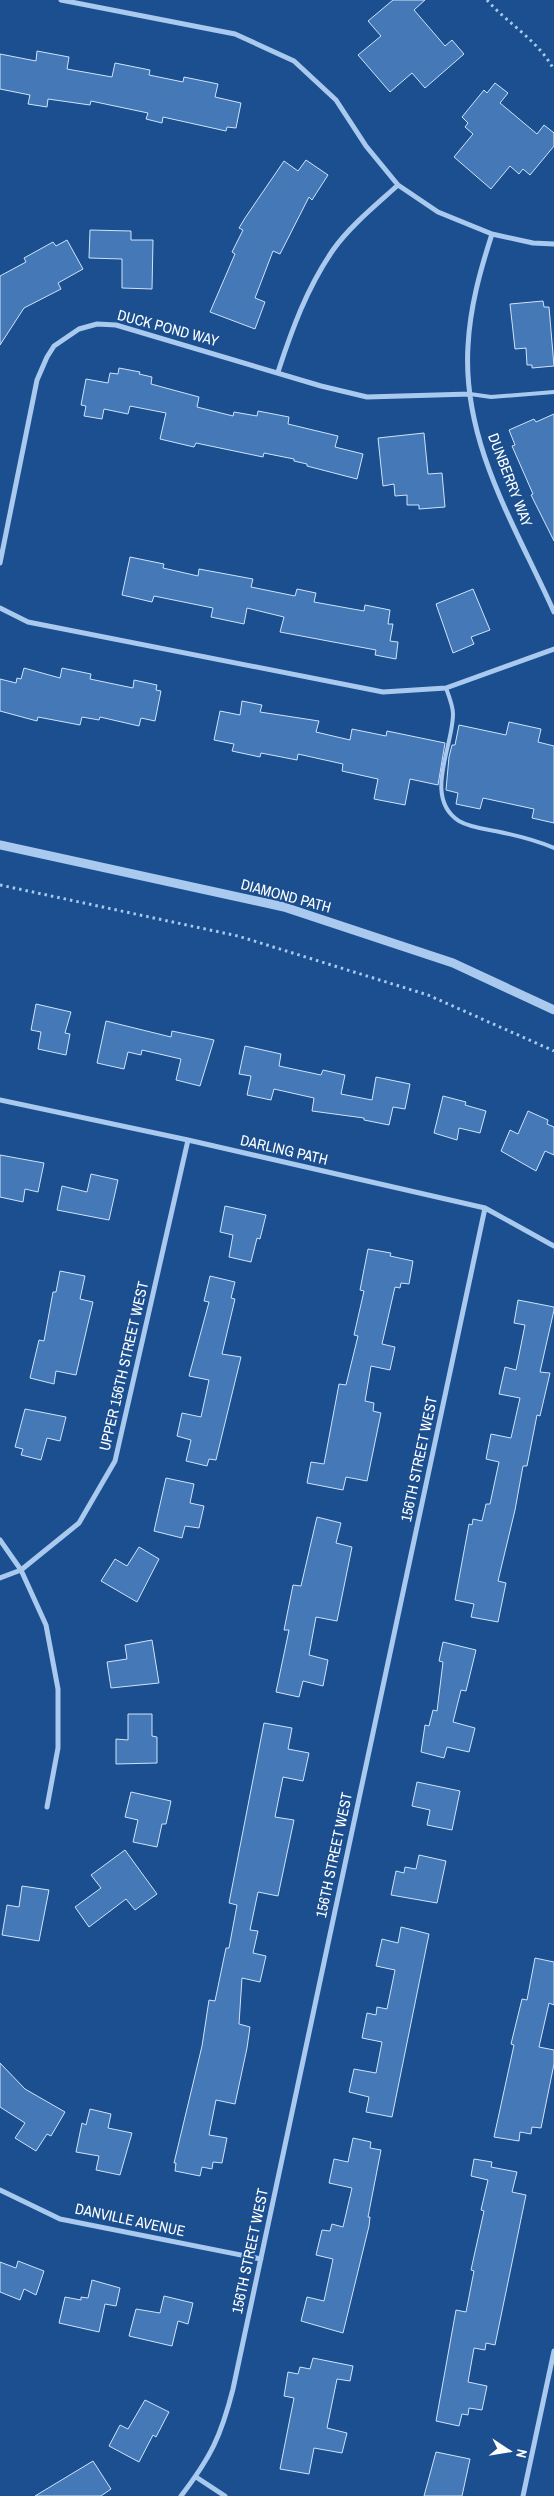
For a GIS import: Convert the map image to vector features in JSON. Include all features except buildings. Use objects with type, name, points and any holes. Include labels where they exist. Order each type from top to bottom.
[{"type":"street","points":[[61,0],[235,34],[294,62],[336,100],[366,146],[398,185],[438,212],[492,234],[533,243],[554,244]]},
{"type":"street","points":[[278,372],[300,311],[312,284],[329,256],[361,219],[398,185]]},
{"type":"street","name":"DUNBERRY WAY","points":[[492,234],[480,271],[472,310],[468,347],[470,394],[480,446],[500,498],[554,612]]},
{"type":"street","name":"DUCK POND WAY","points":[[0,562],[37,380],[54,346],[79,329],[97,324],[116,325],[367,397],[470,394]]},
{"type":"street","points":[[0,608],[28,622],[383,692],[446,688],[554,649]]},
{"type":"street","name":"DIAMOND PATH","points":[[0,845],[284,907],[453,963],[554,1010]]},
{"type":"street","name":"DARLING PATH","points":[[0,1100],[188,1140],[485,1208],[554,1246]]},
{"type":"street","name":"UPPER 156TH STREET WEST","points":[[0,1578],[22,1570],[79,1523],[116,1461],[188,1140]]},
{"type":"street","name":"156TH STREET WEST","points":[[181,2496],[214,2449],[225,2422],[485,1208]]},
{"type":"street","points":[[0,1540],[22,1570],[46,1625],[58,1689],[58,1748],[47,1807]]},
{"type":"street","name":"DANVILLE AVENUE","points":[[0,2190],[60,2218],[261,2259]]},
{"type":"street","points":[[524,2496],[554,2351]]},
{"type":"street","points":[[196,2477],[225,2496]]},
{"type":"lane","points":[[470,394],[491,396],[554,392]]},
{"type":"lane","points":[[446,688],[454,712],[441,784],[442,800],[449,812],[459,821],[471,826],[516,836],[554,848]]},
{"type":"path","points":[[487,0],[500,16],[540,48],[554,70]]},
{"type":"path","points":[[0,885],[238,936],[428,995],[554,1051]]}]
